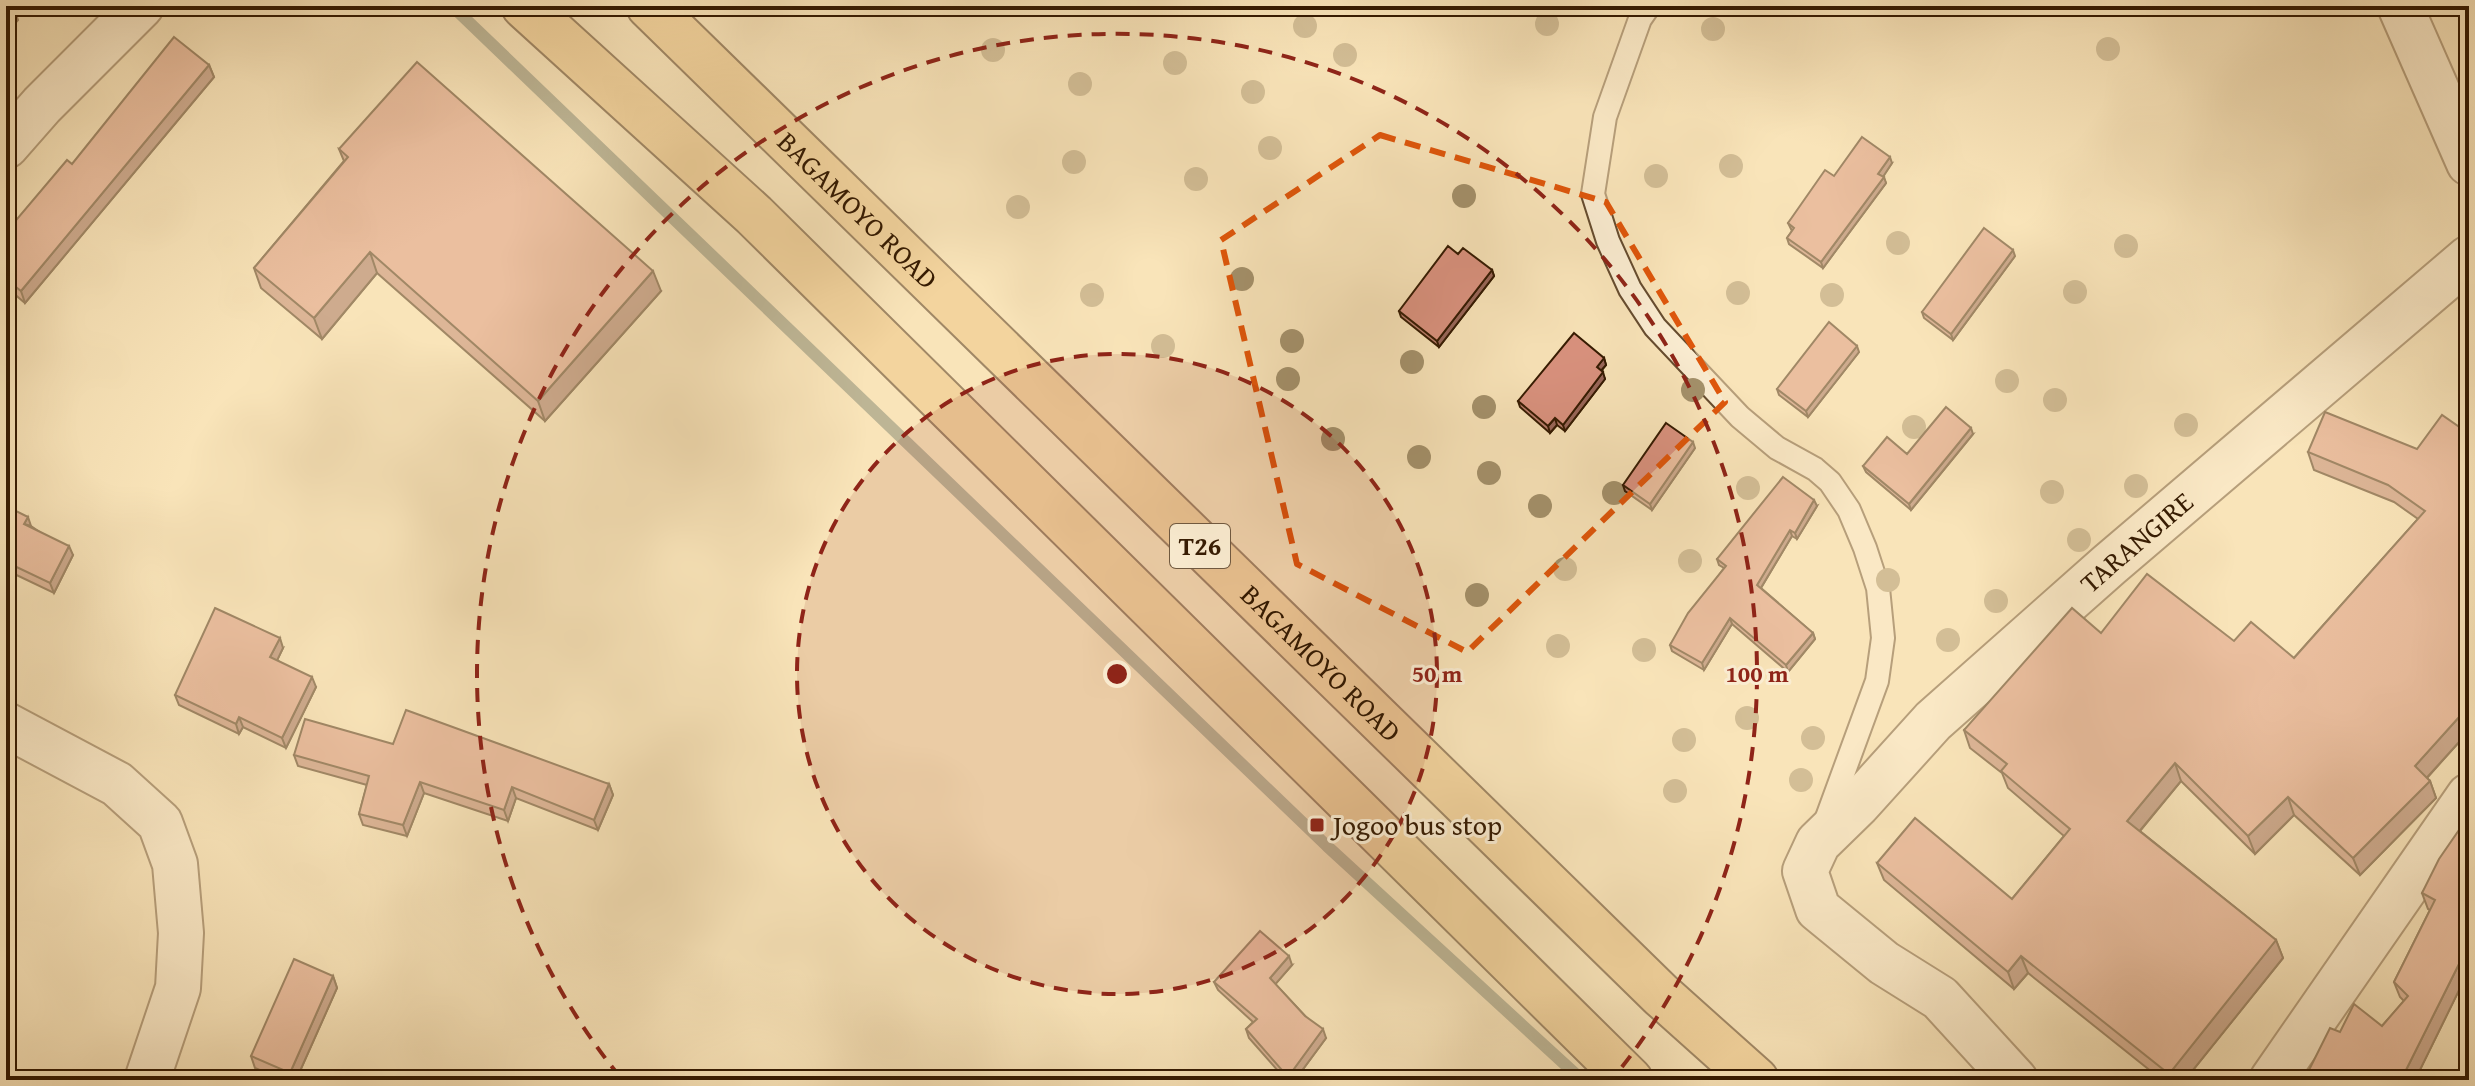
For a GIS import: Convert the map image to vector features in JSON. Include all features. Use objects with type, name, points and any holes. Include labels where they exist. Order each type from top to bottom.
[{"type":"highway","name":"T26","points":[[524,6],[754,215],[1630,1080]]},
{"type":"highway","name":"BAGAMOYO ROAD","points":[[649,6],[1661,995],[1756,1080]]},
{"type":"street","points":[[6,146],[42,105],[141,6]]},
{"type":"street","points":[[2400,6],[2469,163]]},
{"type":"street","name":"TARANGIRE","points":[[1818,843],[1933,721],[2109,565],[2469,258]]},
{"type":"street","points":[[6,725],[117,784],[160,823],[175,864],[181,933],[178,988],[147,1080]]},
{"type":"street","points":[[2272,1080],[2469,796]]},
{"type":"street","points":[[1818,843],[1805,871],[1818,909],[1884,963],[1940,998],[2015,1080]]},
{"type":"lane","points":[[1649,6],[1640,19],[1605,117],[1593,194],[1608,241],[1630,289],[1655,327],[1740,417],[1777,448],[1815,469],[1830,482],[1849,510],[1878,588],[1883,638],[1877,681],[1818,843]]},
{"type":"highlighted area","points":[[1380,135],[1606,202],[1725,402],[1467,652],[1297,564],[1221,240]]},
{"type":"building","points":[[174,37],[209,65],[21,291],[6,279],[6,232],[67,160],[72,164]]},
{"type":"building","points":[[417,62],[653,271],[538,401],[370,252],[314,318],[254,268],[348,157],[339,149]]},
{"type":"building","points":[[1862,137],[1890,157],[1878,174],[1884,177],[1821,262],[1787,238],[1794,228],[1788,223],[1825,170],[1834,176]]},
{"type":"building","points":[[1984,228],[2013,250],[1951,334],[1922,312]]},
{"type":"building","points":[[1448,246],[1458,254],[1463,248],[1492,270],[1437,341],[1399,311]]},
{"type":"building","points":[[1829,322],[1857,346],[1806,411],[1777,389]]},
{"type":"building","points":[[1574,333],[1604,358],[1597,367],[1603,372],[1563,425],[1555,418],[1548,426],[1518,401]]},
{"type":"building","points":[[1946,407],[1971,428],[1909,504],[1863,466],[1887,437],[1907,454]]},
{"type":"building","points":[[2325,412],[2417,449],[2442,415],[2469,431],[2469,706],[2415,766],[2430,781],[2353,858],[2288,797],[2248,836],[2175,763],[2127,821],[2276,940],[2169,1074],[2021,956],[2008,972],[1877,863],[1915,818],[2012,899],[2070,829],[2001,771],[2007,764],[1964,730],[2072,608],[2101,633],[2147,574],[2234,641],[2251,622],[2294,658],[2425,511],[2388,485],[2308,452]]},
{"type":"building","points":[[1666,423],[1693,442],[1650,504],[1623,485]]},
{"type":"building","points":[[1783,477],[1814,500],[1795,533],[1790,530],[1757,585],[1813,633],[1786,665],[1730,618],[1702,663],[1670,645],[1688,613],[1726,566],[1717,559]]},
{"type":"building","points":[[6,506],[28,517],[24,524],[69,546],[50,583],[6,562]]},
{"type":"building","points":[[215,608],[280,638],[270,657],[312,677],[282,738],[239,717],[236,724],[175,695]]},
{"type":"building","points":[[406,710],[609,784],[594,820],[512,787],[504,810],[420,782],[403,825],[359,814],[369,776],[294,755],[305,719],[393,744]]},
{"type":"building","points":[[2468,817],[2469,967],[2460,962],[2401,1080],[2304,1080],[2330,1028],[2340,1032],[2354,1004],[2382,1026],[2408,996],[2394,982],[2435,900],[2422,893],[2439,859]]},
{"type":"building","points":[[1260,931],[1289,956],[1270,978],[1305,1016],[1323,1029],[1288,1077],[1246,1029],[1257,1019],[1214,982]]},
{"type":"building","points":[[294,959],[333,976],[290,1073],[251,1056]]},
{"type":"building","points":[[528,1072],[557,1080],[526,1080]]},
{"type":"waterway","points":[[452,6],[1327,846],[1582,1080]]},
{"type":"place","name":"Jogoo bus stop","points":[[1317,825]]}]
